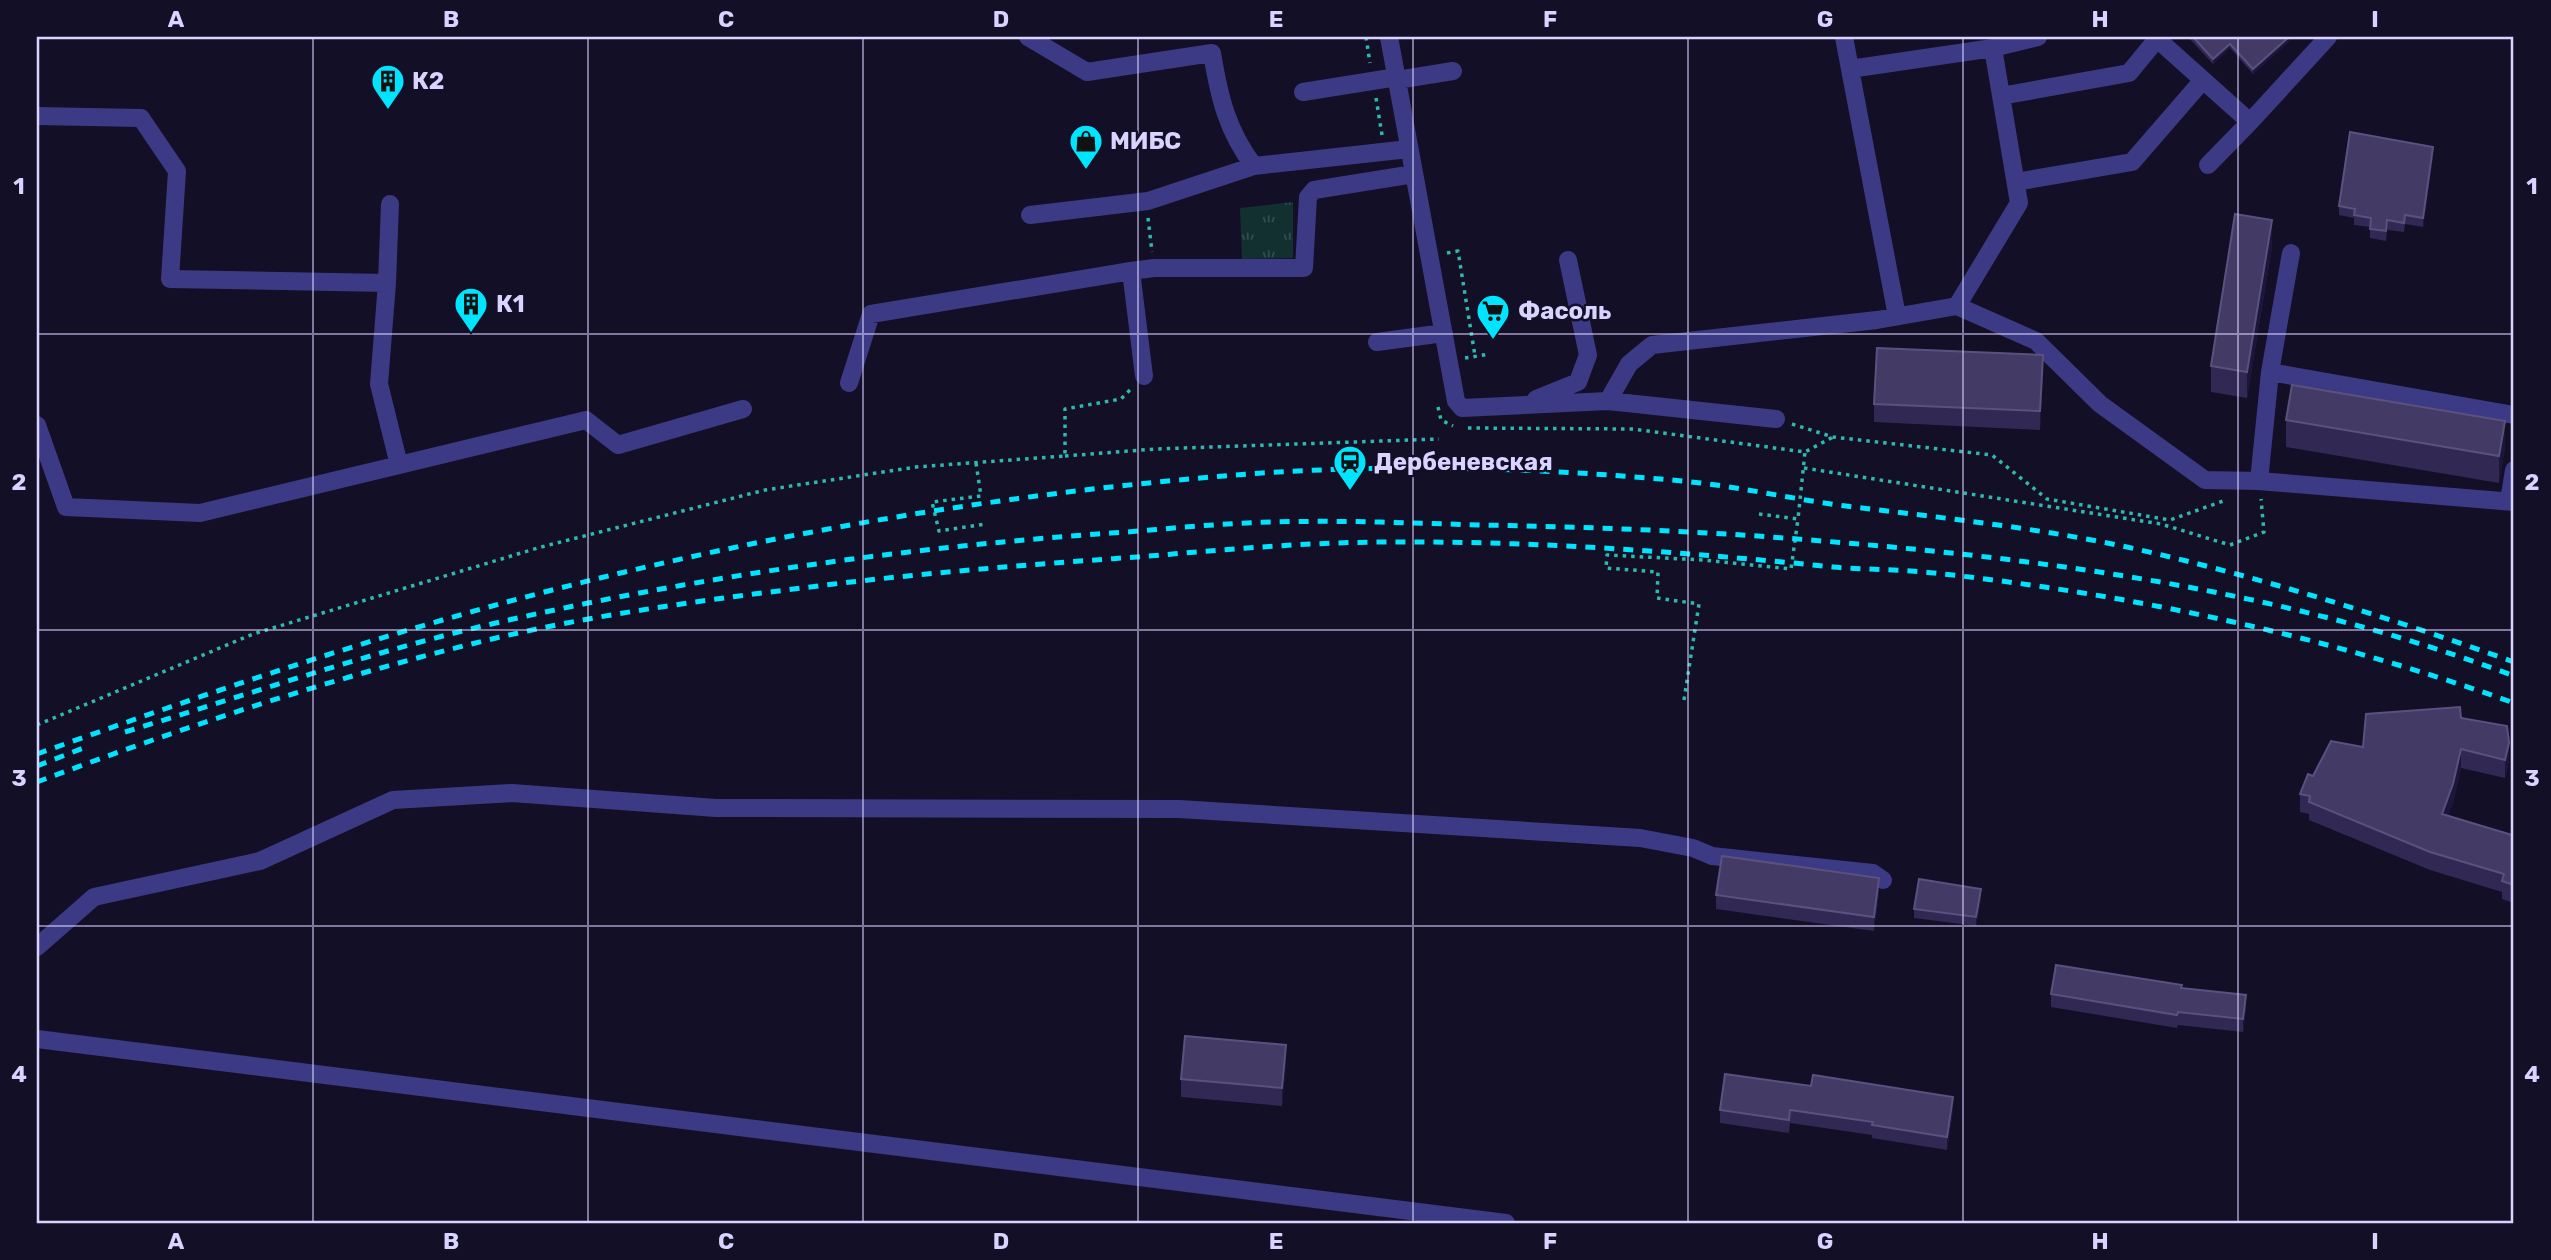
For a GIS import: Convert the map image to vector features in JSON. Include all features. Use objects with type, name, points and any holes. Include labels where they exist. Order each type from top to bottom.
[{"type":"street","points":[[1027,37],[1087,72],[1212,53],[1220,104],[1238,146],[1254,166]]},
{"type":"street","points":[[1389,37],[1456,401],[1462,408],[1608,401],[1776,419]]},
{"type":"street","points":[[1844,37],[1897,316]]},
{"type":"street","points":[[1850,69],[1993,48],[2038,37]]},
{"type":"street","points":[[2208,166],[2328,37]]},
{"type":"street","points":[[2001,96],[2129,73],[2156,38],[2250,122]]},
{"type":"street","points":[[1957,306],[2020,203],[1993,48]]},
{"type":"street","points":[[1303,92],[1453,71]]},
{"type":"street","points":[[2016,182],[2132,162],[2203,80]]},
{"type":"street","points":[[37,116],[141,118],[177,171],[170,279],[387,283]]},
{"type":"street","points":[[1030,215],[1148,201],[1254,166],[1409,149]]},
{"type":"street","points":[[849,383],[871,314],[1154,268],[1304,268],[1308,197],[1314,190],[1414,174]]},
{"type":"street","points":[[390,204],[379,384],[400,465]]},
{"type":"street","points":[[2259,481],[2270,372],[2291,253]]},
{"type":"street","points":[[1522,404],[1578,382],[1588,355],[1568,260]]},
{"type":"street","points":[[1131,271],[1144,376]]},
{"type":"street","points":[[1608,401],[1629,364],[1652,345],[1897,316],[1957,306],[2036,341],[2100,404],[2205,480],[2259,481],[2512,502],[2514,470]]},
{"type":"street","points":[[1377,342],[1444,333]]},
{"type":"street","points":[[2270,372],[2514,415]]},
{"type":"street","points":[[37,425],[66,507],[200,513],[586,420],[618,445],[743,409]]},
{"type":"street","points":[[37,947],[94,897],[260,861],[393,800],[512,793],[716,807],[1179,809],[1640,838],[1693,848],[1712,856],[1873,873],[1883,880]]},
{"type":"street","points":[[37,1039],[1506,1223]]},
{"type":"path","points":[[1148,201],[1154,268]]},
{"type":"path","points":[[1443,241],[1445,254],[1458,251],[1475,356]]},
{"type":"path","points":[[1065,456],[1065,409],[1121,398],[1144,376]]},
{"type":"path","points":[[1776,419],[1833,437],[1992,455],[2047,499],[2170,520],[2229,499]]},
{"type":"path","points":[[1684,700],[1699,604],[1657,598],[1658,572],[1606,568],[1606,555],[1703,560],[1791,569],[1805,452],[1833,437]]},
{"type":"path","points":[[37,725],[253,634],[541,547],[765,490],[916,467],[1155,449],[1439,439]]},
{"type":"path","points":[[976,463],[981,496],[932,502],[939,531],[986,524]]},
{"type":"path","points":[[1804,468],[2161,524],[2230,545],[2263,532],[2259,481]]},
{"type":"path","points":[[1759,514],[1798,519]]},
{"type":"green space","points":[[1293,202],[1293,258],[1242,259],[1240,208]]},
{"type":"building","points":[[2193,37],[2289,37],[2253,69],[2230,44],[2213,59]]},
{"type":"building","points":[[2350,132],[2433,147],[2423,218],[2405,215],[2404,223],[2387,220],[2386,231],[2370,229],[2371,218],[2354,215],[2355,209],[2339,206]]},
{"type":"building","points":[[2235,214],[2272,220],[2247,372],[2211,366]]},
{"type":"building","points":[[1877,348],[2043,355],[2040,411],[1874,404]]},
{"type":"building","points":[[2292,385],[2505,421],[2499,456],[2286,420]]},
{"type":"building","points":[[2460,707],[2461,718],[2507,726],[2509,743],[2505,760],[2461,749],[2453,784],[2442,814],[2512,835],[2514,827],[2514,885],[2502,881],[2504,874],[2430,852],[2309,802],[2310,796],[2300,794],[2308,774],[2313,776],[2331,741],[2363,747],[2366,714]]},
{"type":"building","points":[[1722,856],[1879,878],[1874,917],[1716,895]]},
{"type":"building","points":[[1919,879],[1981,889],[1976,917],[1914,909]]},
{"type":"building","points":[[2056,965],[2182,985],[2181,988],[2246,995],[2243,1019],[2178,1012],[2177,1015],[2051,994]]},
{"type":"building","points":[[1185,1036],[1286,1045],[1282,1088],[1181,1079]]},
{"type":"building","points":[[1725,1074],[1811,1086],[1813,1075],[1953,1097],[1947,1137],[1872,1125],[1873,1122],[1790,1110],[1789,1120],[1720,1110]]},
{"type":"railway","points":[[37,754],[372,641],[485,608],[676,560],[870,521],[1066,492],[1164,481],[1314,470],[1472,469],[1682,481],[2064,535],[2184,560],[2279,586],[2514,662]]},
{"type":"railway","points":[[125,732],[453,633],[655,590],[812,565],[969,545],[1273,522],[1377,522],[1687,532],[1810,540],[1989,557],[2167,583],[2255,601],[2429,647],[2514,676]]},
{"type":"railway","points":[[37,782],[207,722],[380,668],[496,638],[622,613],[910,576],[1327,543],[1445,542],[1611,548],[1921,572],[2008,582],[2155,606],[2300,638],[2372,657],[2514,703]]},
{"type":"railway","points":[[37,766],[86,747]]},
{"type":"place","name":"К2","points":[[388,111]]},
{"type":"place","name":"МИБС","points":[[1086,171]]},
{"type":"place","name":"К1","points":[[471,334]]},
{"type":"place","name":"Фасоль","points":[[1493,341]]},
{"type":"place","name":"Дербеневская","points":[[1350,492]]}]
